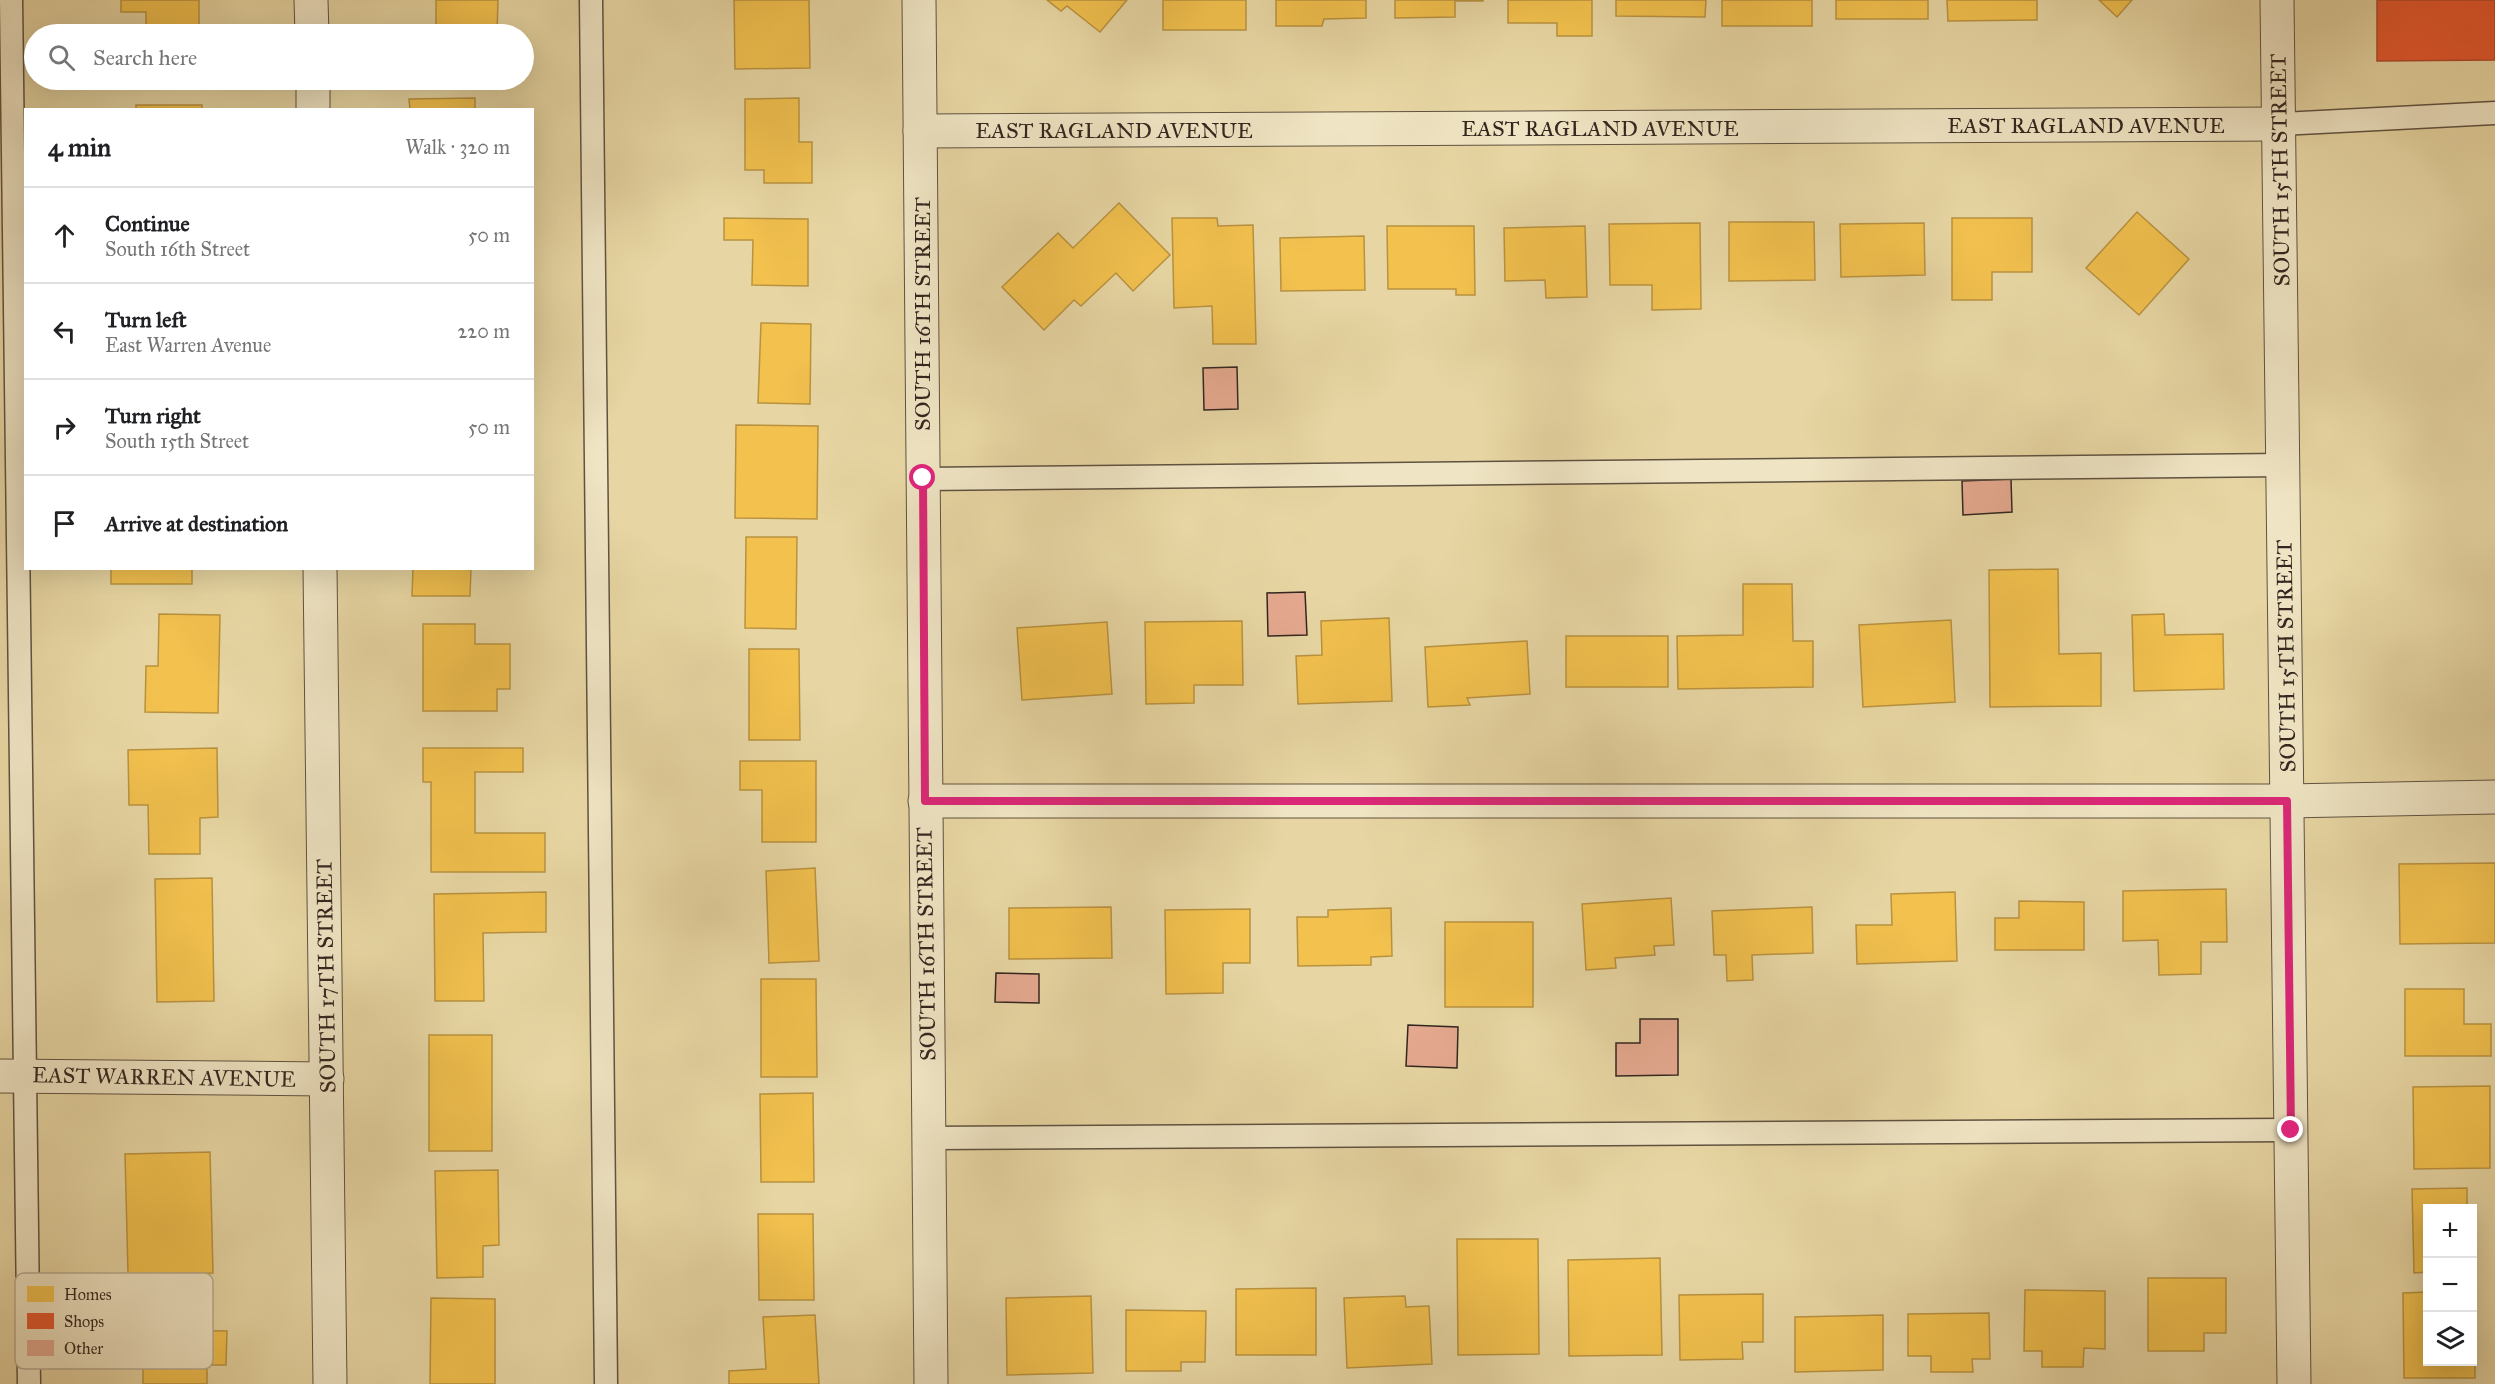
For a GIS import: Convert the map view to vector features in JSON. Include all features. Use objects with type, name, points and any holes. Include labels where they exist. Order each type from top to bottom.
[{"type":"street","points":[[311,0],[312,24]]},
{"type":"street","name":"SOUTH 16TH STREET","points":[[919,0],[932,1384]]},
{"type":"street","name":"SOUTH 15TH STREET","points":[[2277,0],[2294,1384]]},
{"type":"street","points":[[313,90],[313,108]]},
{"type":"street","name":"EAST RAGLAND AVENUE","points":[[920,131],[2280,124]]},
{"type":"street","name":"SOUTH 17TH STREET","points":[[320,570],[330,1384]]},
{"type":"street","points":[[925,801],[2287,801],[2495,797]]},
{"type":"street","name":"EAST WARREN AVENUE","points":[[12,1076],[327,1079]]},
{"type":"lane","points":[[11,0],[12,1076],[23,1273]]},
{"type":"lane","points":[[591,0],[606,1384]]},
{"type":"lane","points":[[2280,124],[2495,113]]},
{"type":"lane","points":[[923,478],[2284,465]]},
{"type":"lane","points":[[929,1138],[2291,1130]]},
{"type":"lane","points":[[28,1369],[29,1384]]},
{"type":"building: Homes","points":[[121,0],[199,0],[199,24],[146,24],[146,12],[121,12]]},
{"type":"building: Homes","points":[[436,0],[498,0],[497,24],[436,24]]},
{"type":"building: Homes","points":[[734,0],[809,0],[810,68],[735,69]]},
{"type":"building: Homes","points":[[1047,0],[1127,0],[1100,32],[1067,6],[1061,11]]},
{"type":"building: Homes","points":[[1163,0],[1246,0],[1246,30],[1163,30]]},
{"type":"building: Homes","points":[[1276,0],[1366,0],[1366,18],[1324,19],[1322,26],[1276,26]]},
{"type":"building: Homes","points":[[1395,0],[1483,1],[1455,1],[1455,17],[1395,18]]},
{"type":"building: Homes","points":[[1508,0],[1592,0],[1592,36],[1557,36],[1557,23],[1508,23]]},
{"type":"building: Homes","points":[[1616,0],[1706,0],[1705,17],[1616,16]]},
{"type":"building: Homes","points":[[1722,0],[1812,0],[1812,26],[1722,26]]},
{"type":"building: Homes","points":[[1836,0],[1928,0],[1928,19],[1836,19]]},
{"type":"building: Homes","points":[[1947,0],[2037,0],[2037,20],[1948,21]]},
{"type":"building: Homes","points":[[2099,0],[2132,0],[2117,17]]},
{"type":"building: Homes","points":[[475,98],[475,108],[410,108],[409,99]]},
{"type":"building: Homes","points":[[799,98],[799,142],[812,142],[812,183],[764,183],[764,170],[745,170],[745,99]]},
{"type":"building: Homes","points":[[136,105],[202,105],[202,108],[136,108]]},
{"type":"building: Homes","points":[[1119,203],[1170,255],[1133,291],[1116,273],[1081,306],[1074,300],[1044,330],[1002,287],[1058,233],[1073,248]]},
{"type":"building: Homes","points":[[2137,212],[2189,259],[2139,315],[2086,268]]},
{"type":"building: Homes","points":[[724,218],[808,219],[808,286],[752,285],[753,240],[724,240]]},
{"type":"building: Homes","points":[[1172,218],[1217,218],[1218,226],[1253,225],[1256,344],[1213,344],[1212,306],[1174,308]]},
{"type":"building: Homes","points":[[1952,218],[2032,218],[2032,272],[1992,272],[1992,300],[1952,300]]},
{"type":"building: Homes","points":[[1729,222],[1814,222],[1815,280],[1729,281]]},
{"type":"building: Homes","points":[[1700,223],[1701,309],[1652,310],[1652,285],[1610,285],[1609,224]]},
{"type":"building: Homes","points":[[1924,223],[1925,275],[1841,277],[1840,224]]},
{"type":"building: Homes","points":[[1387,226],[1474,226],[1475,295],[1456,295],[1456,289],[1388,289]]},
{"type":"building: Homes","points":[[1585,226],[1587,297],[1546,298],[1545,280],[1505,281],[1504,228]]},
{"type":"building: Homes","points":[[1364,236],[1365,290],[1281,291],[1280,238]]},
{"type":"building: Homes","points":[[761,323],[811,324],[810,404],[758,403]]},
{"type":"building: Homes","points":[[736,425],[818,426],[817,519],[735,518]]},
{"type":"building: Homes","points":[[746,537],[797,537],[796,629],[745,628]]},
{"type":"building: Homes","points":[[2058,569],[2059,654],[2101,653],[2101,706],[1990,707],[1989,570]]},
{"type":"building: Homes","points":[[111,570],[192,570],[192,584],[111,584]]},
{"type":"building: Homes","points":[[413,570],[471,570],[470,596],[412,596]]},
{"type":"building: Homes","points":[[1743,584],[1792,584],[1793,641],[1813,641],[1813,687],[1678,689],[1677,636],[1743,635]]},
{"type":"building: Homes","points":[[159,614],[220,615],[218,713],[145,712],[146,666],[158,666]]},
{"type":"building: Homes","points":[[2164,614],[2165,635],[2223,634],[2224,689],[2134,691],[2132,615]]},
{"type":"building: Homes","points":[[1389,618],[1392,701],[1298,704],[1296,656],[1322,655],[1321,621]]},
{"type":"building: Homes","points":[[1951,620],[1955,702],[1863,707],[1859,625]]},
{"type":"building: Homes","points":[[1242,621],[1243,685],[1194,685],[1194,703],[1146,704],[1145,622]]},
{"type":"building: Homes","points":[[1107,622],[1112,694],[1022,700],[1017,628]]},
{"type":"building: Homes","points":[[423,624],[475,624],[475,644],[510,644],[510,689],[497,689],[497,711],[423,711]]},
{"type":"building: Homes","points":[[1566,636],[1668,636],[1668,687],[1566,687]]},
{"type":"building: Homes","points":[[1527,641],[1530,694],[1467,698],[1470,705],[1428,707],[1425,647]]},
{"type":"building: Homes","points":[[749,649],[799,649],[800,740],[749,740]]},
{"type":"building: Homes","points":[[217,748],[218,817],[200,818],[200,854],[149,854],[148,805],[129,805],[128,750]]},
{"type":"building: Homes","points":[[423,748],[523,748],[523,772],[475,772],[475,833],[545,833],[545,872],[431,872],[431,782],[423,782]]},
{"type":"building: Homes","points":[[740,761],[816,761],[816,842],[762,842],[762,790],[740,790]]},
{"type":"building: Homes","points":[[2495,863],[2495,943],[2400,944],[2399,864]]},
{"type":"building: Homes","points":[[815,868],[819,961],[769,963],[766,871]]},
{"type":"building: Homes","points":[[212,878],[214,1001],[157,1002],[155,879]]},
{"type":"building: Homes","points":[[2226,889],[2227,942],[2201,942],[2201,974],[2159,975],[2158,940],[2123,941],[2123,891]]},
{"type":"building: Homes","points":[[546,892],[546,932],[483,933],[484,1001],[435,1001],[434,894]]},
{"type":"building: Homes","points":[[1955,892],[1957,961],[1857,964],[1856,925],[1892,925],[1891,894]]},
{"type":"building: Homes","points":[[1671,898],[1674,945],[1654,946],[1655,955],[1615,958],[1616,968],[1586,970],[1582,904]]},
{"type":"building: Homes","points":[[2019,901],[2084,902],[2084,950],[1995,950],[1995,918],[2019,918]]},
{"type":"building: Homes","points":[[1111,907],[1112,958],[1009,959],[1009,908]]},
{"type":"building: Homes","points":[[1812,907],[1813,953],[1752,955],[1753,980],[1727,981],[1726,955],[1714,955],[1712,911]]},
{"type":"building: Homes","points":[[1391,908],[1392,956],[1371,957],[1371,965],[1298,966],[1297,917],[1328,917],[1328,910]]},
{"type":"building: Homes","points":[[1250,909],[1250,963],[1223,963],[1223,993],[1166,994],[1165,910]]},
{"type":"building: Homes","points":[[1445,922],[1533,922],[1533,1007],[1445,1007]]},
{"type":"building: Homes","points":[[761,979],[816,979],[817,1077],[761,1077]]},
{"type":"building: Homes","points":[[2405,989],[2464,989],[2464,1024],[2491,1024],[2491,1056],[2405,1056]]},
{"type":"building: Homes","points":[[429,1035],[492,1035],[492,1151],[429,1151]]},
{"type":"building: Homes","points":[[2490,1086],[2490,1168],[2414,1169],[2413,1087]]},
{"type":"building: Homes","points":[[813,1093],[814,1182],[761,1182],[760,1094]]},
{"type":"building: Homes","points":[[210,1152],[213,1273],[128,1273],[125,1154]]},
{"type":"building: Homes","points":[[498,1170],[499,1245],[483,1246],[483,1277],[437,1278],[435,1171]]},
{"type":"building: Homes","points":[[2467,1188],[2467,1204],[2423,1204],[2423,1272],[2414,1273],[2412,1189]]},
{"type":"building: Homes","points":[[758,1214],[813,1214],[814,1300],[759,1300]]},
{"type":"building: Homes","points":[[1457,1239],[1538,1239],[1539,1354],[1458,1355]]},
{"type":"building: Homes","points":[[1660,1258],[1662,1355],[1569,1356],[1568,1260]]},
{"type":"building: Homes","points":[[2148,1278],[2226,1278],[2226,1333],[2204,1333],[2204,1351],[2148,1351]]},
{"type":"building: Homes","points":[[1316,1288],[1316,1355],[1236,1355],[1236,1289]]},
{"type":"building: Homes","points":[[2025,1290],[2105,1291],[2105,1349],[2084,1348],[2083,1367],[2042,1367],[2042,1351],[2024,1351]]},
{"type":"building: Homes","points":[[2423,1292],[2423,1366],[2475,1366],[2475,1378],[2404,1378],[2403,1293]]},
{"type":"building: Homes","points":[[1763,1294],[1763,1342],[1742,1342],[1743,1359],[1680,1360],[1679,1295]]},
{"type":"building: Homes","points":[[1091,1296],[1093,1373],[1007,1375],[1006,1298]]},
{"type":"building: Homes","points":[[1405,1296],[1406,1307],[1429,1306],[1432,1364],[1347,1368],[1344,1298]]},
{"type":"building: Homes","points":[[431,1298],[495,1299],[495,1384],[430,1384]]},
{"type":"building: Homes","points":[[1126,1310],[1206,1311],[1205,1362],[1181,1362],[1181,1371],[1126,1371]]},
{"type":"building: Homes","points":[[1989,1313],[1990,1359],[1972,1359],[1973,1372],[1931,1372],[1931,1356],[1908,1356],[1908,1314]]},
{"type":"building: Homes","points":[[815,1315],[819,1384],[729,1384],[729,1371],[766,1369],[763,1317]]},
{"type":"building: Homes","points":[[1883,1315],[1883,1370],[1795,1372],[1795,1317]]},
{"type":"building: Homes","points":[[213,1331],[227,1331],[226,1365],[213,1365]]},
{"type":"building: Homes","points":[[143,1369],[207,1369],[207,1384],[143,1384]]},
{"type":"building: Shops","points":[[2377,0],[2495,0],[2495,60],[2377,61]]},
{"type":"building: Other","points":[[1237,367],[1238,409],[1204,410],[1203,368]]},
{"type":"building: Other","points":[[2011,479],[2012,512],[1963,515],[1962,481]]},
{"type":"building: Other","points":[[1305,592],[1307,635],[1268,636],[1267,593]]},
{"type":"building: Other","points":[[996,973],[1039,974],[1039,1003],[995,1002]]},
{"type":"building: Other","points":[[1640,1019],[1678,1019],[1678,1075],[1616,1076],[1616,1043],[1640,1043]]},
{"type":"building: Other","points":[[1408,1025],[1458,1027],[1457,1068],[1406,1066]]},
{"type":"route","points":[[923,478],[925,801],[2287,801],[2291,1130]]}]
